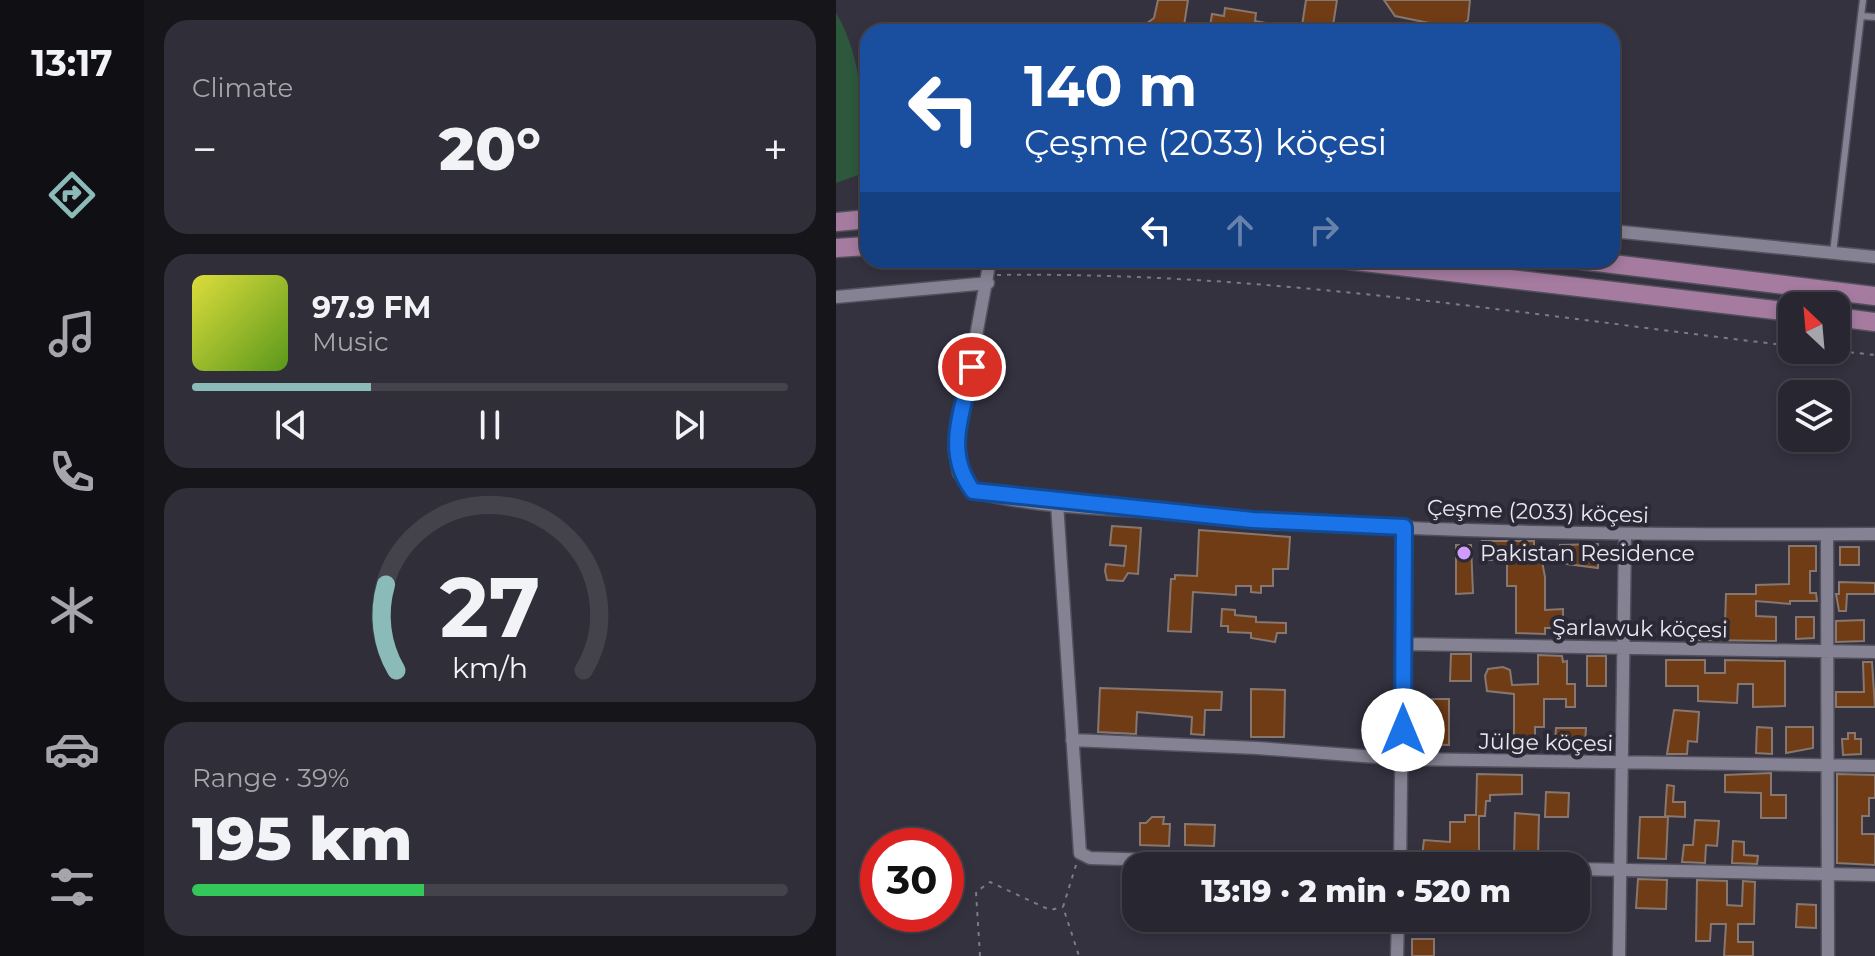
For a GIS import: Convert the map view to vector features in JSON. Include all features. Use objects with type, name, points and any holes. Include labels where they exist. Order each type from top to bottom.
[{"type":"main road","points":[[836,222],[860,220]]},
{"type":"main road","points":[[836,248],[860,246]]},
{"type":"main road","points":[[1620,265],[1875,296]]},
{"type":"main road","points":[[1415,268],[1778,310]]},
{"type":"main road","points":[[1850,319],[1875,322]]},
{"type":"street","points":[[1620,232],[1875,257]]},
{"type":"street","name":"Çeşme (2033) köçesi","points":[[990,268],[955,450],[959,473],[973,491],[1057,503],[1253,520],[1625,535],[1875,534]]},
{"type":"street","points":[[836,297],[989,279]]},
{"type":"street","points":[[1057,503],[1080,853],[1090,858],[1122,859]]},
{"type":"street","points":[[1400,852],[1404,527]]},
{"type":"street","points":[[1827,534],[1828,956]]},
{"type":"street","points":[[1619,956],[1625,535]]},
{"type":"street","name":"Şarlawuk köçesi","points":[[1403,644],[1875,652]]},
{"type":"street","name":"Jülge köçesi","points":[[1072,740],[1257,748],[1403,759],[1875,766]]},
{"type":"street","points":[[1590,869],[1875,875]]},
{"type":"street","points":[[1397,956],[1398,932]]},
{"type":"lane","points":[[1833,253],[1863,0]]},
{"type":"lane","points":[[1861,16],[1875,17]]},
{"type":"path","points":[[989,279],[1137,277],[1249,285],[1778,344]]},
{"type":"path","points":[[1850,352],[1875,355]]},
{"type":"path","points":[[1079,956],[1063,907],[1080,853]]},
{"type":"path","points":[[980,956],[976,892],[990,882],[1050,910],[1063,907]]},
{"type":"green space","points":[[836,13],[852,49],[860,90],[860,174],[836,183]]},
{"type":"building","points":[[1158,0],[1188,0],[1184,24],[1146,24],[1154,18]]},
{"type":"building","points":[[1306,0],[1337,0],[1333,24],[1302,24]]},
{"type":"building","points":[[1384,0],[1470,0],[1468,20],[1464,24],[1434,24],[1395,16]]},
{"type":"building","points":[[1225,8],[1256,13],[1255,21],[1266,23],[1210,24],[1212,14],[1224,16]]},
{"type":"building","points":[[1112,526],[1141,528],[1138,574],[1128,573],[1123,581],[1107,580],[1105,571],[1106,564],[1124,566],[1126,546],[1110,545]]},
{"type":"building","points":[[1199,530],[1290,537],[1288,569],[1273,569],[1273,586],[1261,586],[1261,593],[1251,592],[1251,586],[1236,586],[1236,595],[1193,592],[1191,632],[1168,631],[1171,579],[1175,579],[1175,575],[1197,576]]},
{"type":"building","points":[[1482,541],[1534,541],[1534,562],[1542,561],[1545,577],[1545,610],[1563,609],[1563,628],[1545,628],[1545,634],[1516,633],[1516,586],[1507,586],[1507,560],[1487,560]]},
{"type":"building","points":[[1598,544],[1598,568],[1560,563],[1560,545]]},
{"type":"building","points":[[1456,545],[1471,545],[1473,593],[1456,594]]},
{"type":"building","points":[[1789,546],[1816,546],[1816,571],[1810,571],[1810,593],[1816,593],[1817,601],[1790,601],[1790,604],[1756,601],[1756,616],[1776,617],[1776,641],[1697,640],[1697,624],[1725,624],[1726,594],[1756,594],[1756,585],[1789,584]]},
{"type":"building","points":[[1840,547],[1859,547],[1859,565],[1840,565]]},
{"type":"building","points":[[1839,582],[1875,583],[1875,594],[1847,594],[1846,611],[1839,611],[1836,594],[1839,594]]},
{"type":"building","points":[[1222,609],[1235,610],[1235,615],[1256,617],[1256,622],[1286,623],[1286,633],[1277,633],[1275,642],[1251,638],[1251,633],[1228,632],[1228,626],[1221,626]]},
{"type":"building","points":[[1796,617],[1814,617],[1814,638],[1796,639]]},
{"type":"building","points":[[1864,620],[1864,641],[1836,642],[1836,621]]},
{"type":"building","points":[[1451,654],[1471,654],[1471,681],[1450,681]]},
{"type":"building","points":[[1538,655],[1562,656],[1563,662],[1567,661],[1567,684],[1575,684],[1575,707],[1566,707],[1566,699],[1544,699],[1544,727],[1535,727],[1535,749],[1514,747],[1514,694],[1487,691],[1485,676],[1488,669],[1503,667],[1510,670],[1512,685],[1538,684]]},
{"type":"building","points":[[1587,656],[1606,656],[1606,686],[1587,686]]},
{"type":"building","points":[[1666,660],[1705,660],[1705,673],[1725,673],[1725,660],[1785,661],[1785,706],[1753,707],[1753,684],[1738,684],[1737,703],[1698,701],[1698,686],[1666,686]]},
{"type":"building","points":[[1863,662],[1872,662],[1875,707],[1836,707],[1836,692],[1864,692]]},
{"type":"building","points":[[1100,688],[1222,692],[1221,710],[1205,710],[1204,735],[1191,734],[1192,717],[1137,712],[1136,734],[1098,732]]},
{"type":"building","points":[[1251,689],[1285,690],[1284,737],[1251,737]]},
{"type":"building","points":[[1449,699],[1449,745],[1416,744],[1415,700]]},
{"type":"building","points":[[1674,710],[1699,712],[1697,742],[1688,741],[1687,754],[1667,754]]},
{"type":"building","points":[[1757,727],[1772,728],[1772,754],[1756,753]]},
{"type":"building","points":[[1786,727],[1813,727],[1813,748],[1786,753]]},
{"type":"building","points":[[1556,728],[1586,728],[1585,744],[1555,743]]},
{"type":"building","points":[[1848,733],[1855,733],[1855,739],[1861,739],[1861,754],[1843,755],[1842,739],[1848,739]]},
{"type":"building","points":[[1771,773],[1771,795],[1786,795],[1786,818],[1761,818],[1761,793],[1725,792],[1725,775]]},
{"type":"building","points":[[1477,774],[1522,775],[1522,794],[1490,795],[1490,801],[1486,801],[1485,816],[1479,816],[1479,852],[1422,852],[1424,840],[1450,842],[1450,822],[1465,822],[1465,815],[1476,815]]},
{"type":"building","points":[[1837,774],[1875,775],[1875,798],[1869,798],[1869,816],[1862,816],[1862,834],[1875,834],[1875,865],[1837,863]]},
{"type":"building","points":[[1667,785],[1674,786],[1673,802],[1685,802],[1685,817],[1665,816]]},
{"type":"building","points":[[1546,792],[1569,793],[1568,817],[1545,817]]},
{"type":"building","points":[[1515,813],[1539,815],[1538,852],[1514,852]]},
{"type":"building","points":[[1152,817],[1164,817],[1163,824],[1170,824],[1169,846],[1140,845],[1140,823],[1146,823]]},
{"type":"building","points":[[1640,817],[1668,817],[1666,859],[1638,858]]},
{"type":"building","points":[[1695,820],[1719,821],[1717,846],[1706,845],[1705,863],[1682,862],[1684,845],[1693,845]]},
{"type":"building","points":[[1185,824],[1215,825],[1214,846],[1185,845]]},
{"type":"building","points":[[1733,841],[1744,842],[1744,855],[1758,856],[1757,864],[1732,863]]},
{"type":"building","points":[[1638,879],[1667,880],[1666,909],[1636,908]]},
{"type":"building","points":[[1697,880],[1727,881],[1727,905],[1742,906],[1743,881],[1755,882],[1754,924],[1738,924],[1738,942],[1753,942],[1753,956],[1724,956],[1726,924],[1711,924],[1710,941],[1696,941]]},
{"type":"building","points":[[1797,904],[1816,905],[1816,928],[1796,927]]},
{"type":"building","points":[[1412,939],[1434,939],[1434,956],[1412,956]]},
{"type":"place","name":"Pakistan Residence","points":[[1464,553]]},
{"type":"route","points":[[972,367],[955,450],[959,473],[973,491],[1057,503],[1253,520],[1404,527],[1403,730]]}]
